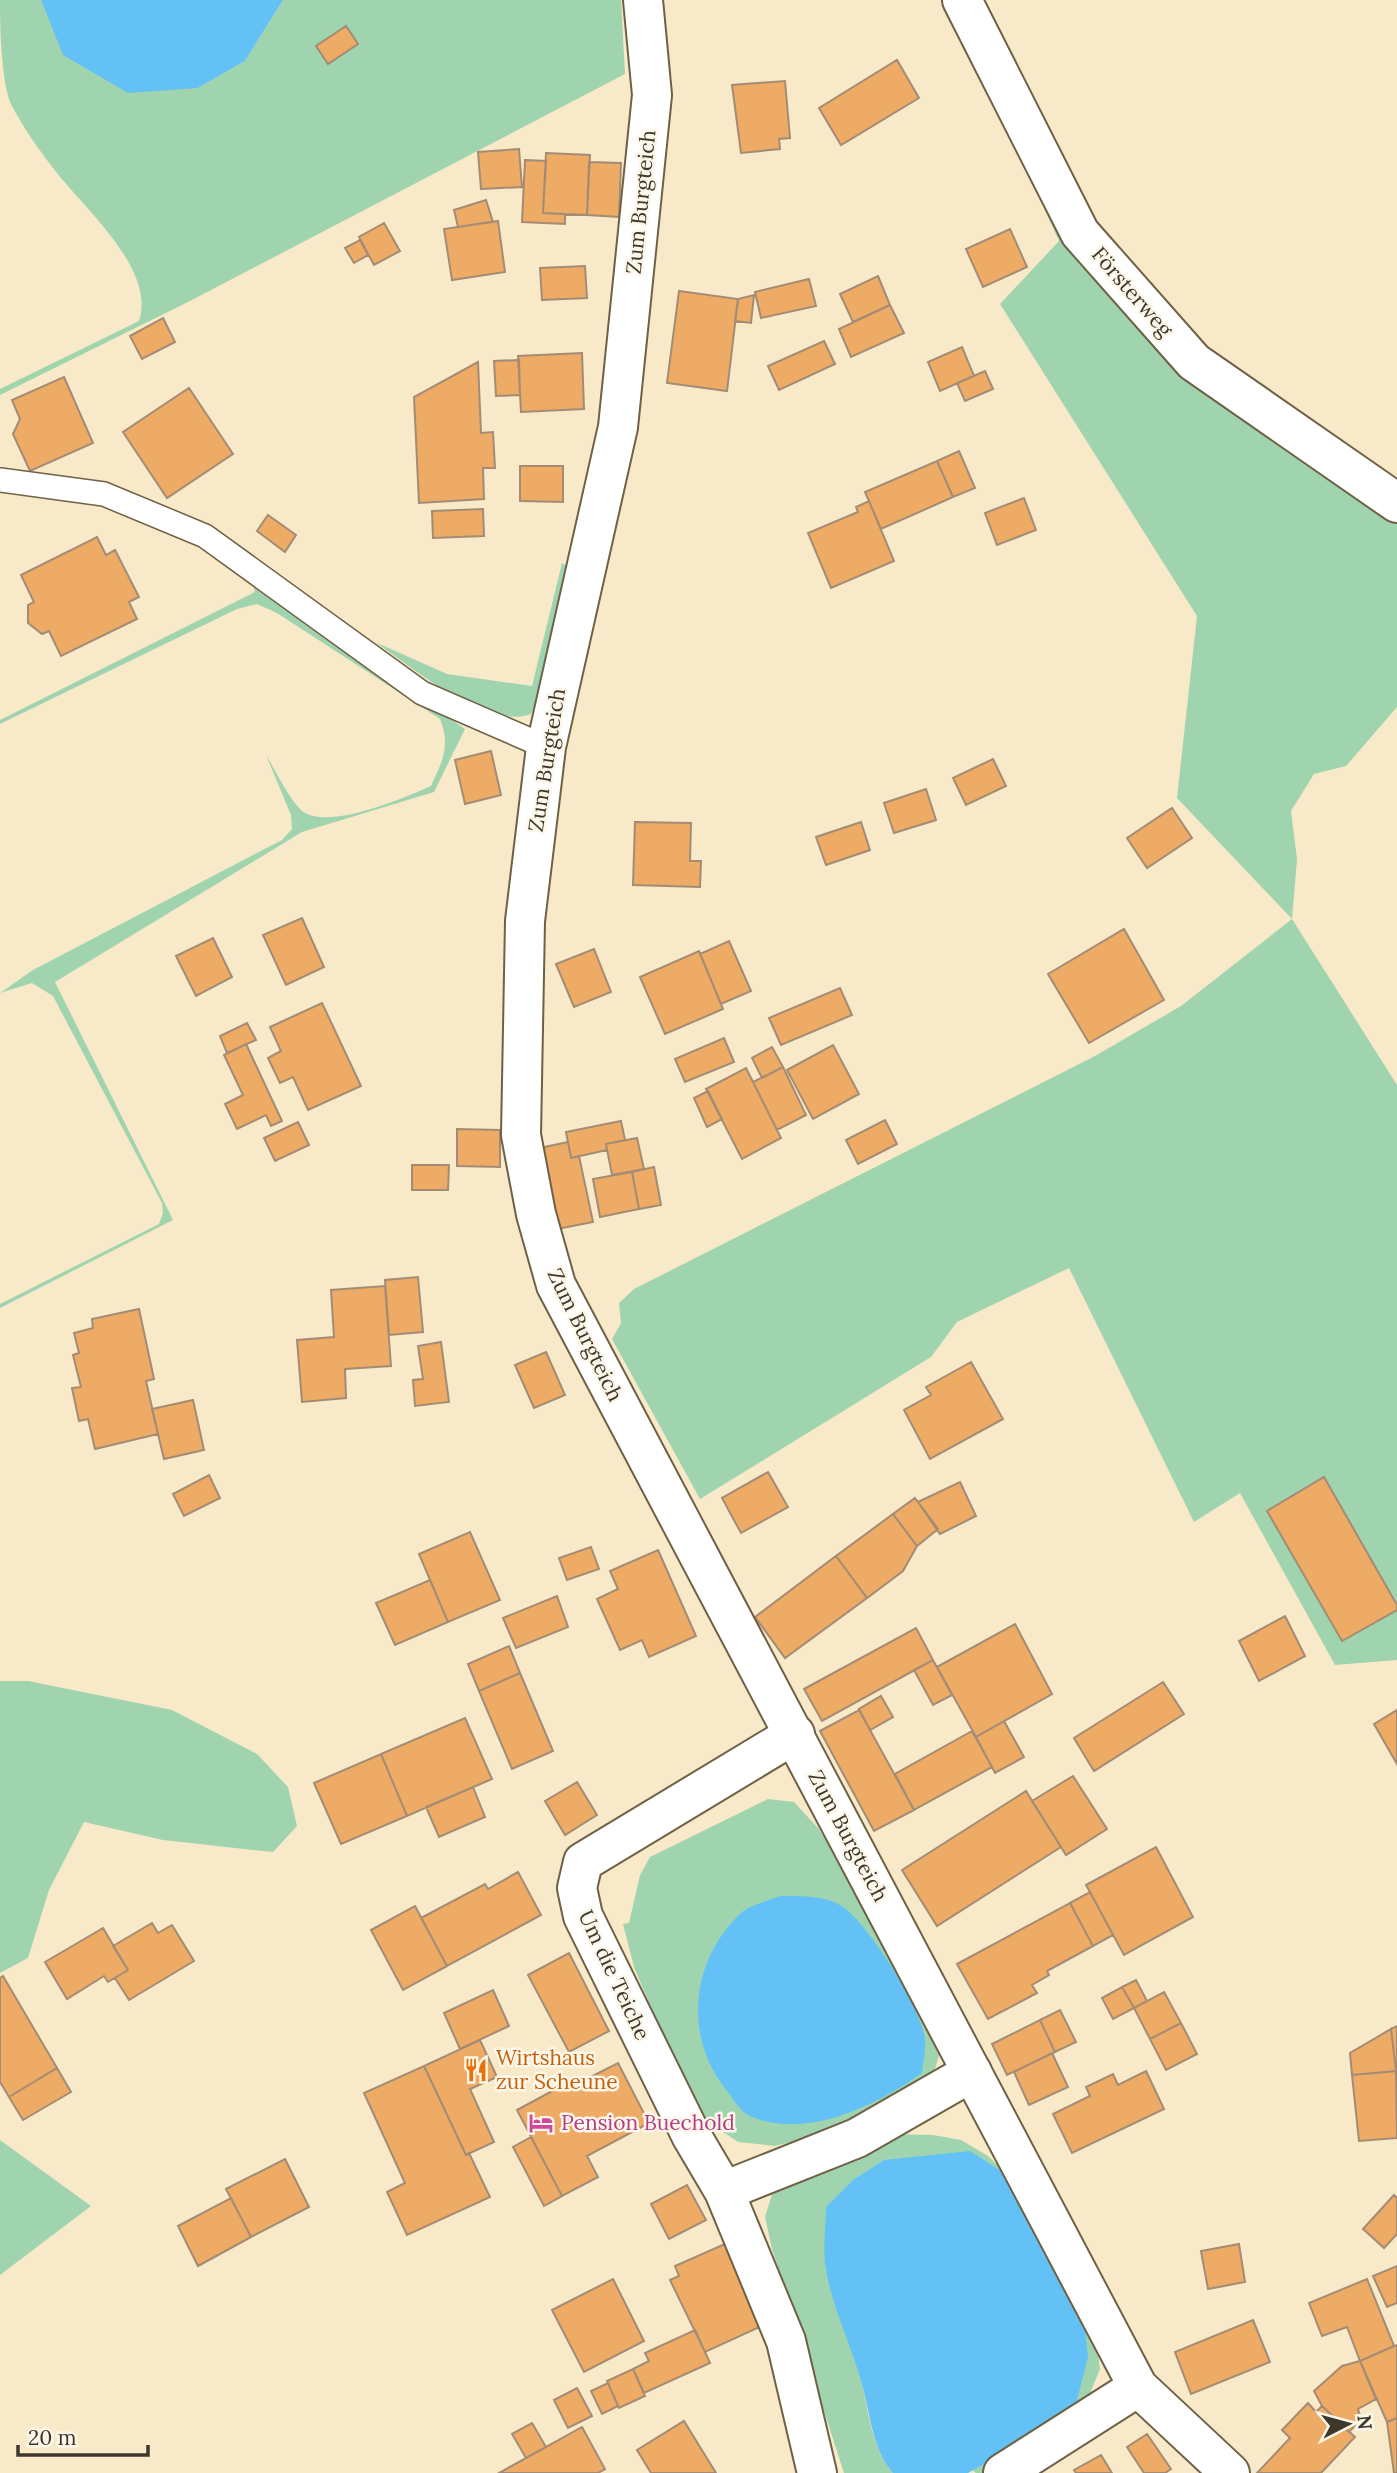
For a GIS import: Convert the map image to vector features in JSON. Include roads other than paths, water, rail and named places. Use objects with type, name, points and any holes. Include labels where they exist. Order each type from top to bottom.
[{"type":"street","name":"Zum Burgteich","points":[[643,0],[652,95],[618,427],[546,747],[525,920],[521,1135],[536,1214],[556,1285],[1138,2387],[1230,2473]]},
{"type":"street","name":"Försterweg","points":[[962,0],[1080,233],[1194,362],[1397,503]]},
{"type":"street","name":"Um die Teiche","points":[[794,1734],[583,1862],[577,1888],[589,1928],[691,2135],[724,2191],[786,2341],[817,2473]]},
{"type":"street","points":[[724,2191],[857,2138],[972,2072]]},
{"type":"street","points":[[1003,2473],[1138,2387]]},
{"type":"lane","points":[[0,480],[104,494],[205,536],[422,693],[546,747]]},
{"type":"water","points":[[41,0],[283,0],[245,61],[198,88],[128,93],[63,55]]},
{"type":"water","points":[[780,1896],[829,1900],[854,1917],[880,1949],[905,1989],[922,2026],[925,2040],[922,2073],[884,2097],[839,2116],[816,2122],[770,2122],[745,2113],[711,2066],[702,2044],[698,2020],[703,1974],[725,1931],[745,1910]]},
{"type":"water","points":[[970,2151],[1001,2171],[1037,2220],[1083,2310],[1088,2357],[1076,2404],[1050,2427],[968,2473],[893,2473],[876,2442],[861,2381],[831,2293],[824,2255],[826,2207],[853,2180],[884,2160]]},
{"type":"place","name":"Wirtshaus zur Scheune","points":[[476,2070]]},
{"type":"place","name":"Pension Buechold","points":[[541,2123]]}]
